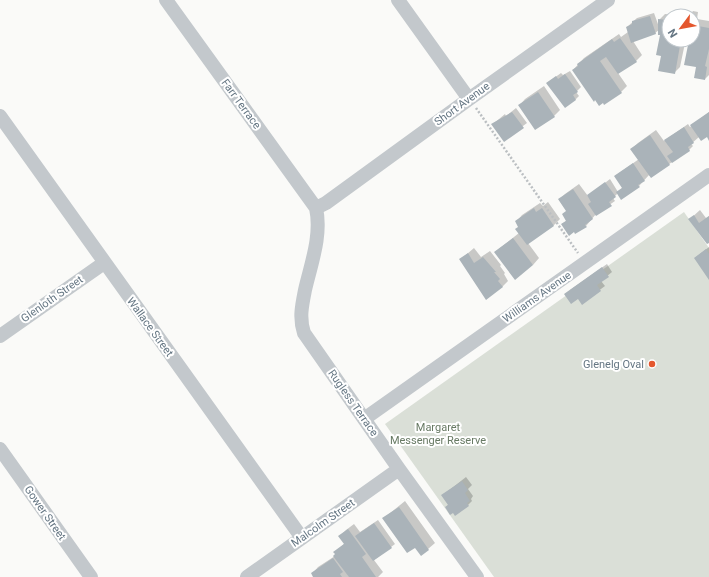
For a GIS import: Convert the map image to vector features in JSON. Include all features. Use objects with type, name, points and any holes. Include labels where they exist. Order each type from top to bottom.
[{"type":"street","name":"Farr Terrace","points":[[166,0],[316,208]]},
{"type":"street","points":[[398,0],[469,99]]},
{"type":"street","name":"Short Avenue","points":[[316,208],[330,200],[608,0]]},
{"type":"street","name":"Wallace Street","points":[[0,116],[302,538]]},
{"type":"street","name":"Williams Avenue","points":[[364,419],[709,175]]},
{"type":"street","name":"Rugless Terrace","points":[[316,208],[319,219],[318,233],[301,310],[301,324],[304,333],[477,577]]},
{"type":"street","name":"Glenloth Street","points":[[0,336],[104,263]]},
{"type":"street","name":"Gower Street","points":[[0,449],[91,577]]},
{"type":"street","name":"Malcolm Street","points":[[247,577],[399,469]]},
{"type":"path","points":[[469,99],[585,263]]},
{"type":"green space","name":"Glenelg Oval","points":[[684,212],[709,248],[709,577],[494,577],[385,424]]},
{"type":"building","points":[[650,16],[656,34],[631,43],[626,27],[632,24],[632,21]]},
{"type":"building","points":[[658,19],[661,19],[661,48],[680,48],[675,74],[658,71],[661,56],[656,55],[660,35],[658,35]]},
{"type":"building","points":[[701,26],[709,28],[709,49],[705,66],[707,67],[705,80],[694,78],[696,67],[684,65],[687,48],[701,48]]},
{"type":"building","points":[[620,38],[637,62],[618,74],[606,57],[600,61],[622,93],[604,105],[603,103],[599,106],[595,100],[594,102],[572,70],[578,66],[577,64],[612,39],[614,42]]},
{"type":"building","points":[[565,74],[578,92],[573,95],[576,100],[565,108],[546,83],[556,76],[558,79]]},
{"type":"building","points":[[538,92],[555,117],[535,130],[518,105]]},
{"type":"building","points":[[512,112],[524,128],[504,142],[491,124]]},
{"type":"building","points":[[709,112],[709,141],[707,137],[701,141],[690,125]]},
{"type":"building","points":[[684,127],[694,143],[688,147],[690,151],[672,163],[667,156],[673,152],[664,140]]},
{"type":"building","points":[[650,135],[670,165],[651,178],[630,149]]},
{"type":"building","points":[[633,163],[645,181],[638,185],[640,187],[621,200],[616,192],[622,188],[614,176]]},
{"type":"building","points":[[605,182],[616,197],[609,202],[612,206],[596,216],[588,204],[591,202],[587,195]]},
{"type":"building","points":[[573,189],[593,219],[585,225],[587,227],[575,234],[574,232],[569,236],[561,224],[566,221],[562,214],[566,211],[558,199]]},
{"type":"building","points":[[534,208],[536,212],[542,208],[554,226],[527,245],[515,229],[518,227],[515,221]]},
{"type":"building","points":[[694,215],[699,223],[709,216],[709,243],[707,244],[688,219]]},
{"type":"building","points":[[513,238],[533,265],[515,280],[494,252]]},
{"type":"building","points":[[706,249],[709,254],[709,280],[694,258]]},
{"type":"building","points":[[468,253],[474,263],[483,257],[500,279],[498,281],[503,287],[486,300],[459,259]]},
{"type":"building","points":[[602,267],[609,277],[597,285],[601,291],[582,305],[578,299],[571,304],[564,294]]},
{"type":"building","points":[[462,481],[468,490],[465,493],[470,501],[467,503],[469,506],[455,516],[453,513],[450,515],[445,507],[448,505],[441,495]]},
{"type":"building","points":[[399,507],[429,550],[421,556],[415,548],[407,553],[382,518]]},
{"type":"building","points":[[374,523],[392,548],[373,561],[355,536]]},
{"type":"building","points":[[348,529],[366,554],[362,557],[376,577],[349,577],[333,556],[335,554],[333,552],[344,544],[338,536]]},
{"type":"building","points":[[333,558],[343,572],[340,574],[342,577],[313,577],[311,573]]},
{"type":"place","name":"Glenelg Oval","points":[[652,364]]},
{"type":"park label","name":"Margaret Messenger Reserve","points":[[438,433]]}]
